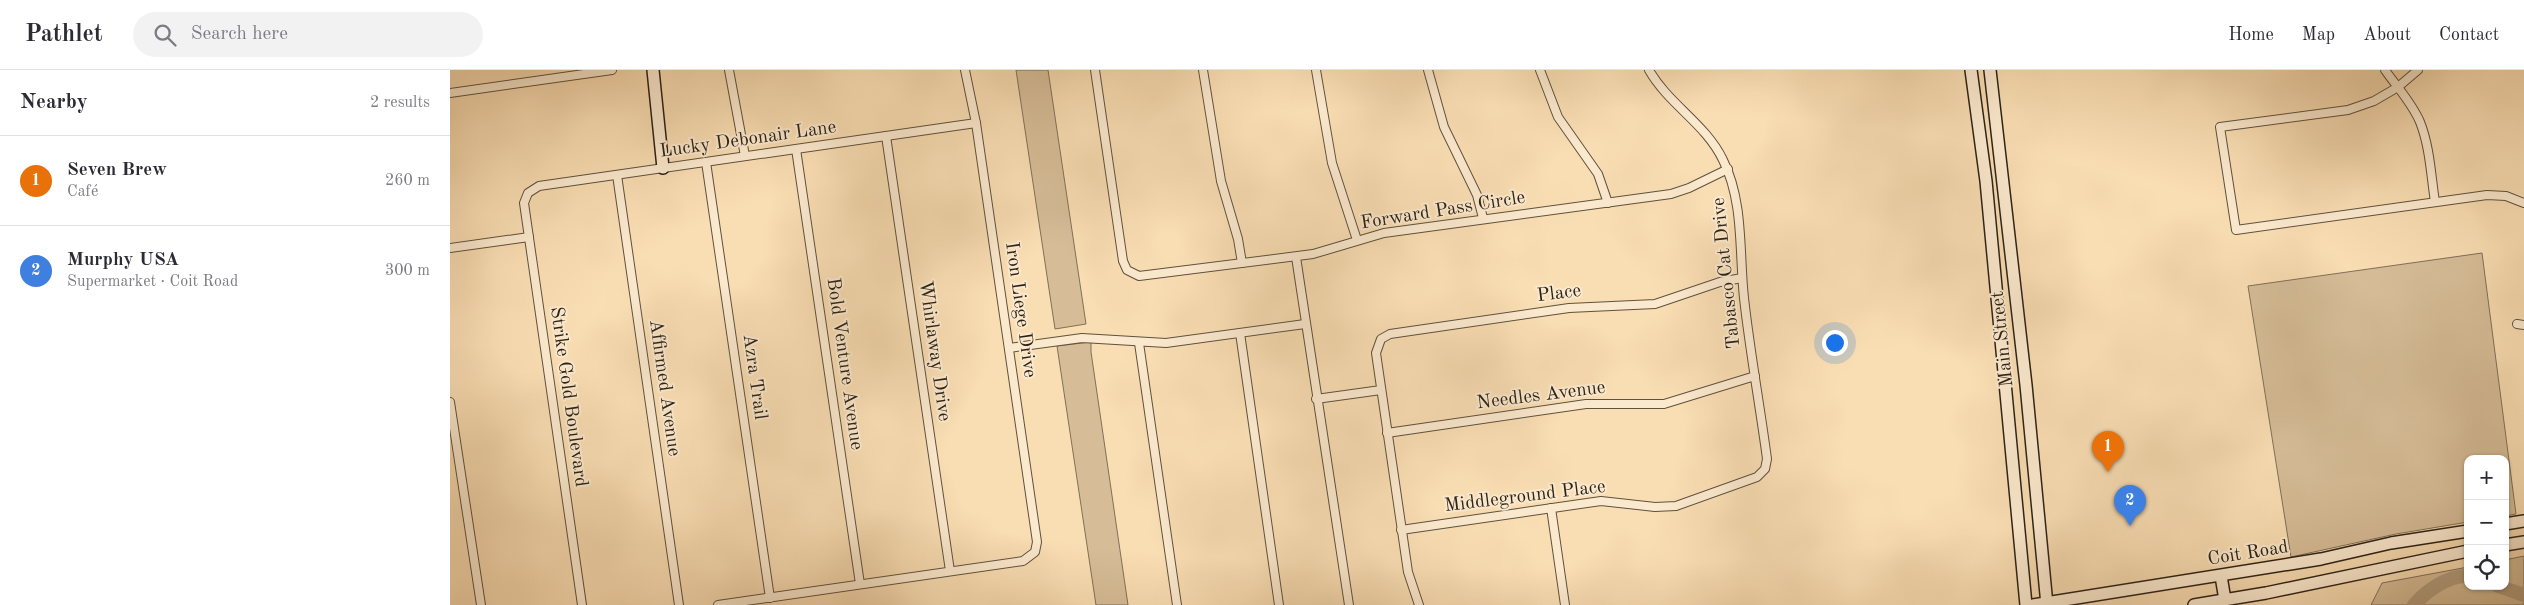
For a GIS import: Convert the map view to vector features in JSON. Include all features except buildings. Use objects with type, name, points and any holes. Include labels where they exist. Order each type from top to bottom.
[{"type":"main road","points":[[653,70],[663,168]]},
{"type":"main road","name":"Main Street","points":[[1971,70],[1986,180],[2026,605]]},
{"type":"main road","name":"Main Street","points":[[1990,70],[2004,178],[2047,604]]},
{"type":"main road","points":[[1986,180],[2004,178]]},
{"type":"main road","points":[[2005,389],[2026,385]]},
{"type":"main road","points":[[2509,523],[2524,521]]},
{"type":"main road","name":"Coit Road","points":[[2032,605],[2221,576],[2464,531]]},
{"type":"main road","points":[[2509,544],[2524,542]]},
{"type":"main road","name":"Coit Road","points":[[2194,605],[2464,552]]},
{"type":"main road","points":[[2221,576],[2225,600]]},
{"type":"street","points":[[450,93],[581,72],[612,70]]},
{"type":"street","points":[[728,70],[745,156]]},
{"type":"street","name":"Iron Liege Drive","points":[[950,571],[1022,561],[1033,555],[1037,542],[976,123],[965,70]]},
{"type":"street","name":"Forward Pass Circle","points":[[1095,70],[1123,261],[1130,273],[1143,276],[1296,257],[1326,251],[1384,233],[1483,218],[1608,204],[1676,193],[1728,169]]},
{"type":"street","points":[[1203,70],[1221,181],[1238,239],[1242,263]]},
{"type":"street","points":[[1316,70],[1332,163],[1357,240]]},
{"type":"street","points":[[1428,70],[1444,127],[1477,195],[1483,218]]},
{"type":"street","points":[[1540,70],[1558,117],[1598,174],[1608,204]]},
{"type":"street","name":"Tabasco Cat Drive","points":[[1649,70],[1667,96],[1707,135],[1728,169],[1737,205],[1742,278],[1767,459],[1765,470]]},
{"type":"street","points":[[2385,70],[2420,121],[2425,138],[2435,202]]},
{"type":"street","points":[[2418,70],[2398,87],[2374,100],[2348,110],[2220,127],[2236,230],[2487,195],[2506,196],[2524,203]]},
{"type":"street","name":"Lucky Debonair Lane","points":[[527,194],[537,187],[976,123]]},
{"type":"street","name":"Whirlaway Drive","points":[[886,136],[950,571]]},
{"type":"street","name":"Bold Venture Avenue","points":[[796,149],[860,584]]},
{"type":"street","name":"Azra Trail","points":[[706,162],[770,598]]},
{"type":"street","name":"Affirmed Avenue","points":[[617,175],[679,605]]},
{"type":"street","name":"Strike Gold Boulevard","points":[[527,194],[524,203],[582,605]]},
{"type":"street","points":[[450,248],[529,237]]},
{"type":"street","points":[[1296,257],[1316,399],[1349,605]]},
{"type":"street","name":"Place","points":[[1381,390],[1376,350],[1379,341],[1390,334],[1569,308],[1655,304],[1720,282],[1742,278]]},
{"type":"street","points":[[1009,348],[1082,338],[1166,343],[1305,324]]},
{"type":"street","points":[[1240,333],[1279,605]]},
{"type":"street","points":[[1139,342],[1177,605]]},
{"type":"street","name":"Needles Avenue","points":[[1387,433],[1586,404],[1664,404],[1755,376]]},
{"type":"street","points":[[1316,399],[1381,390],[1409,577],[1419,605]]},
{"type":"street","points":[[450,402],[482,605]]},
{"type":"street","name":"Middleground Place","points":[[1402,530],[1606,501],[1654,507],[1676,506],[1757,477],[1765,470]]},
{"type":"street","points":[[1551,508],[1565,605]]},
{"type":"street","points":[[718,605],[950,571]]},
{"type":"shaded area","points":[[1016,70],[1048,70],[1086,324],[1055,329]]},
{"type":"shaded area","points":[[2482,253],[2508,455],[2464,455],[2464,523],[2396,534],[2291,557],[2248,286]]},
{"type":"shaded area","points":[[1091,342],[1128,605],[1096,605],[1057,346]]},
{"type":"shaded area","points":[[2509,460],[2516,514],[2509,515]]},
{"type":"shaded area","points":[[2524,556],[2524,605],[2371,605],[2382,583],[2464,568],[2464,590],[2509,590],[2509,559]]},
{"type":"waterway","points":[[2414,605],[2438,585],[2453,578],[2464,576]]},
{"type":"waterway","points":[[2509,590],[2524,595]]},
{"type":"place","name":"Seven Brew","points":[[2108,472]]},
{"type":"place","name":"Murphy USA","points":[[2130,526]]}]
